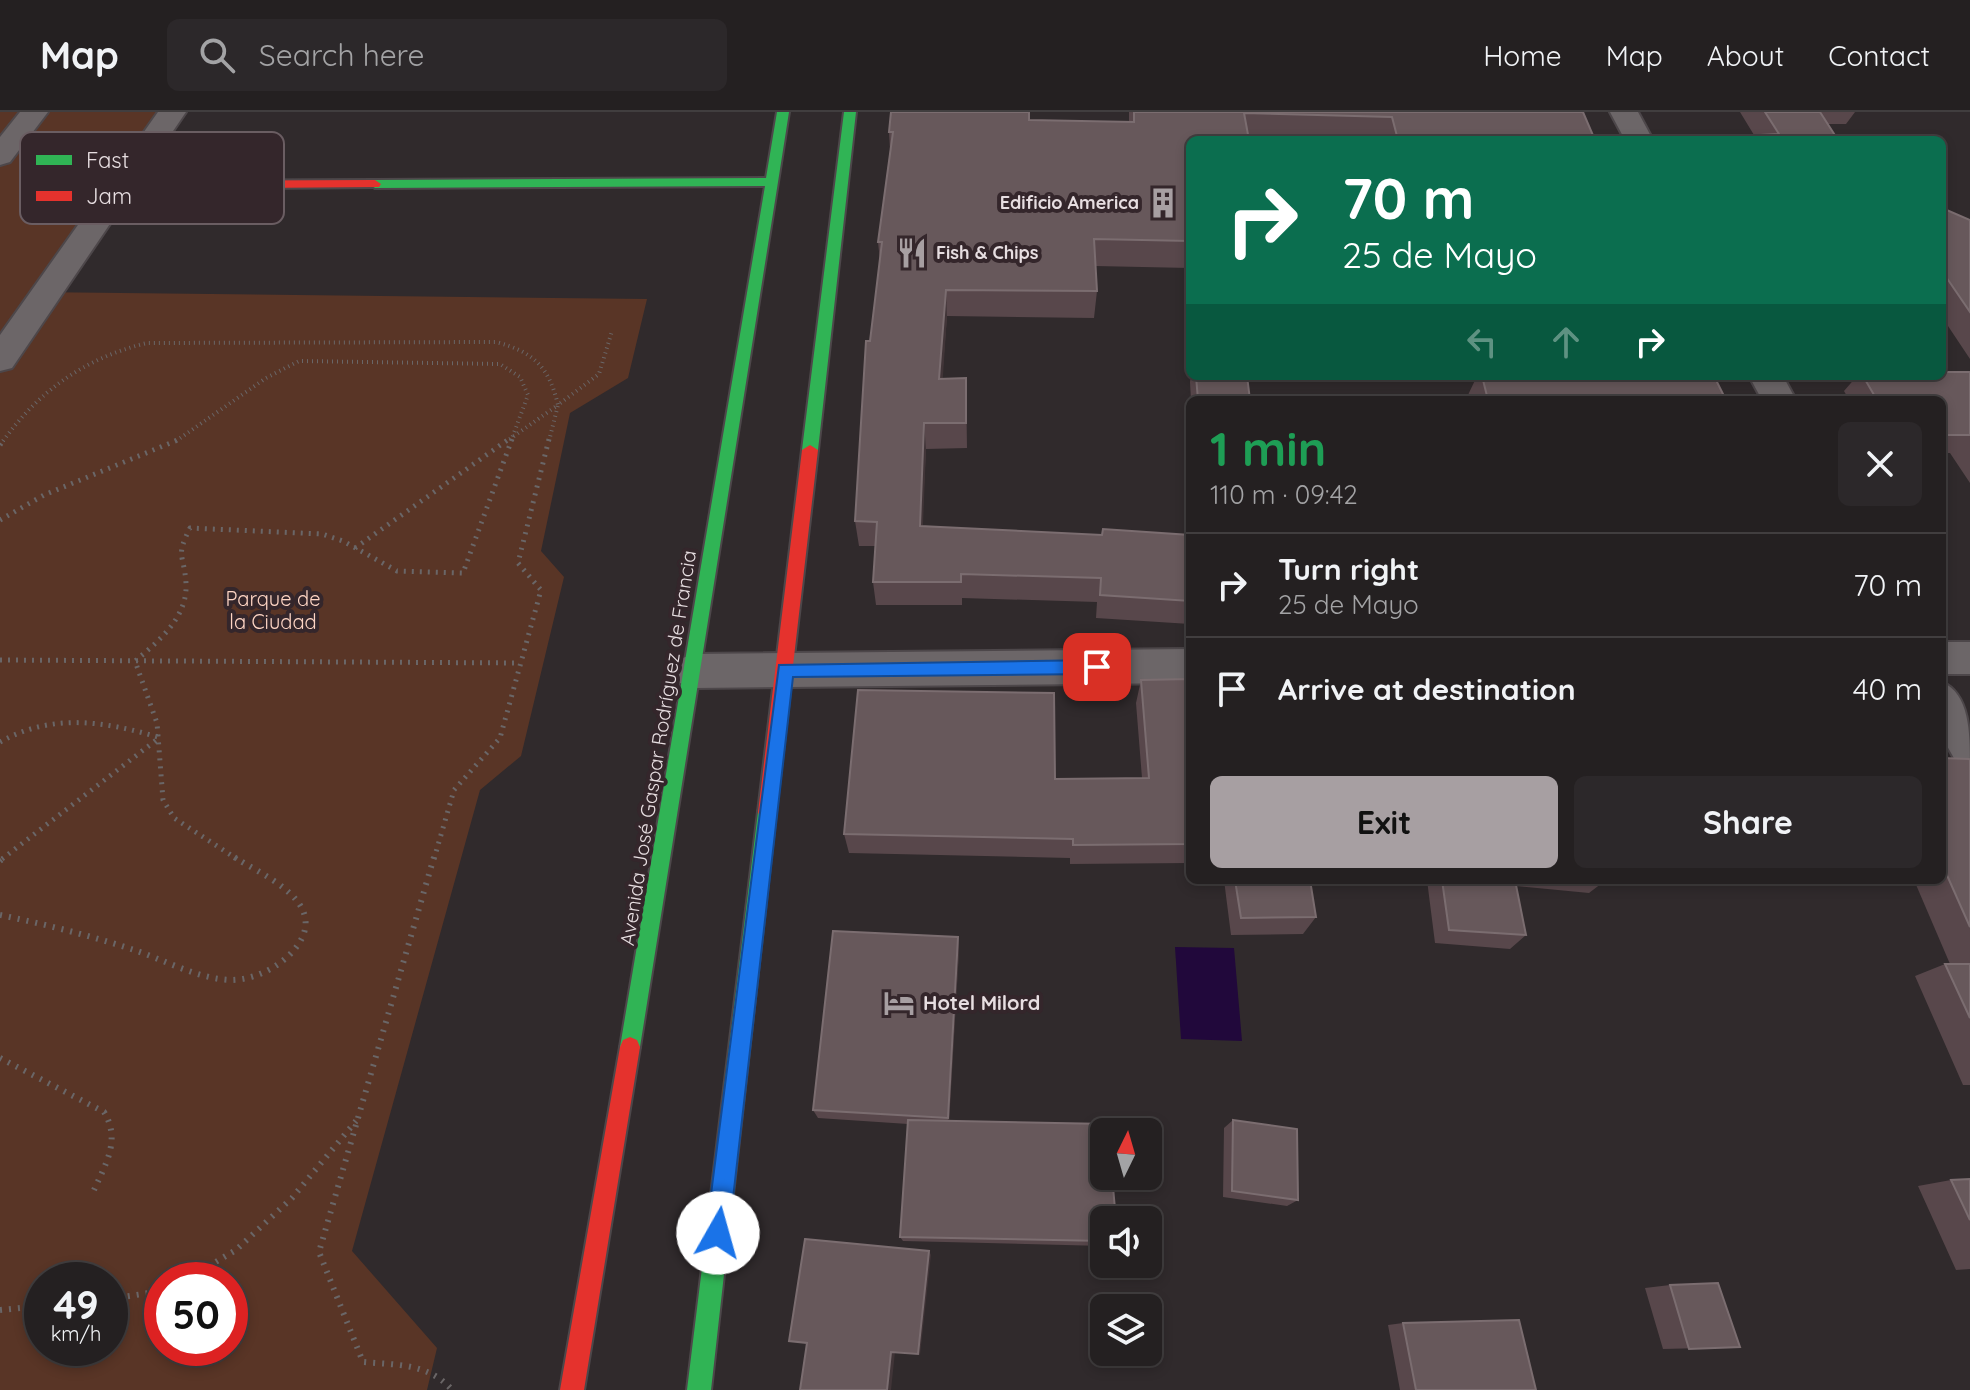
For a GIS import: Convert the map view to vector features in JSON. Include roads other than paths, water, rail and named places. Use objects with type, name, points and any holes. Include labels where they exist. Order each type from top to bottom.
[{"type":"main road","name":"Avenida José Gaspar Rodríguez de Francia","points":[[572,1390],[694,671],[783,112]]},
{"type":"main road","points":[[699,1390],[850,112]]},
{"type":"main road","points":[[284,184],[772,182]]},
{"type":"street","points":[[0,156],[34,112]]},
{"type":"street","points":[[158,132],[172,112]]},
{"type":"street","points":[[1624,112],[1637,136]]},
{"type":"street","points":[[0,360],[94,224]]},
{"type":"street","points":[[1946,658],[1970,658]]},
{"type":"street","points":[[694,671],[1186,666]]},
{"type":"street","points":[[1946,706],[1970,747]]},
{"type":"place","name":"Edificio America","points":[[1163,203]]},
{"type":"place","name":"Fish & Chips","points":[[912,253]]},
{"type":"place","name":"Hotel Milord","points":[[899,1003]]},
{"type":"park label","name":"Parque de la Ciudad","points":[[273,610]]}]
